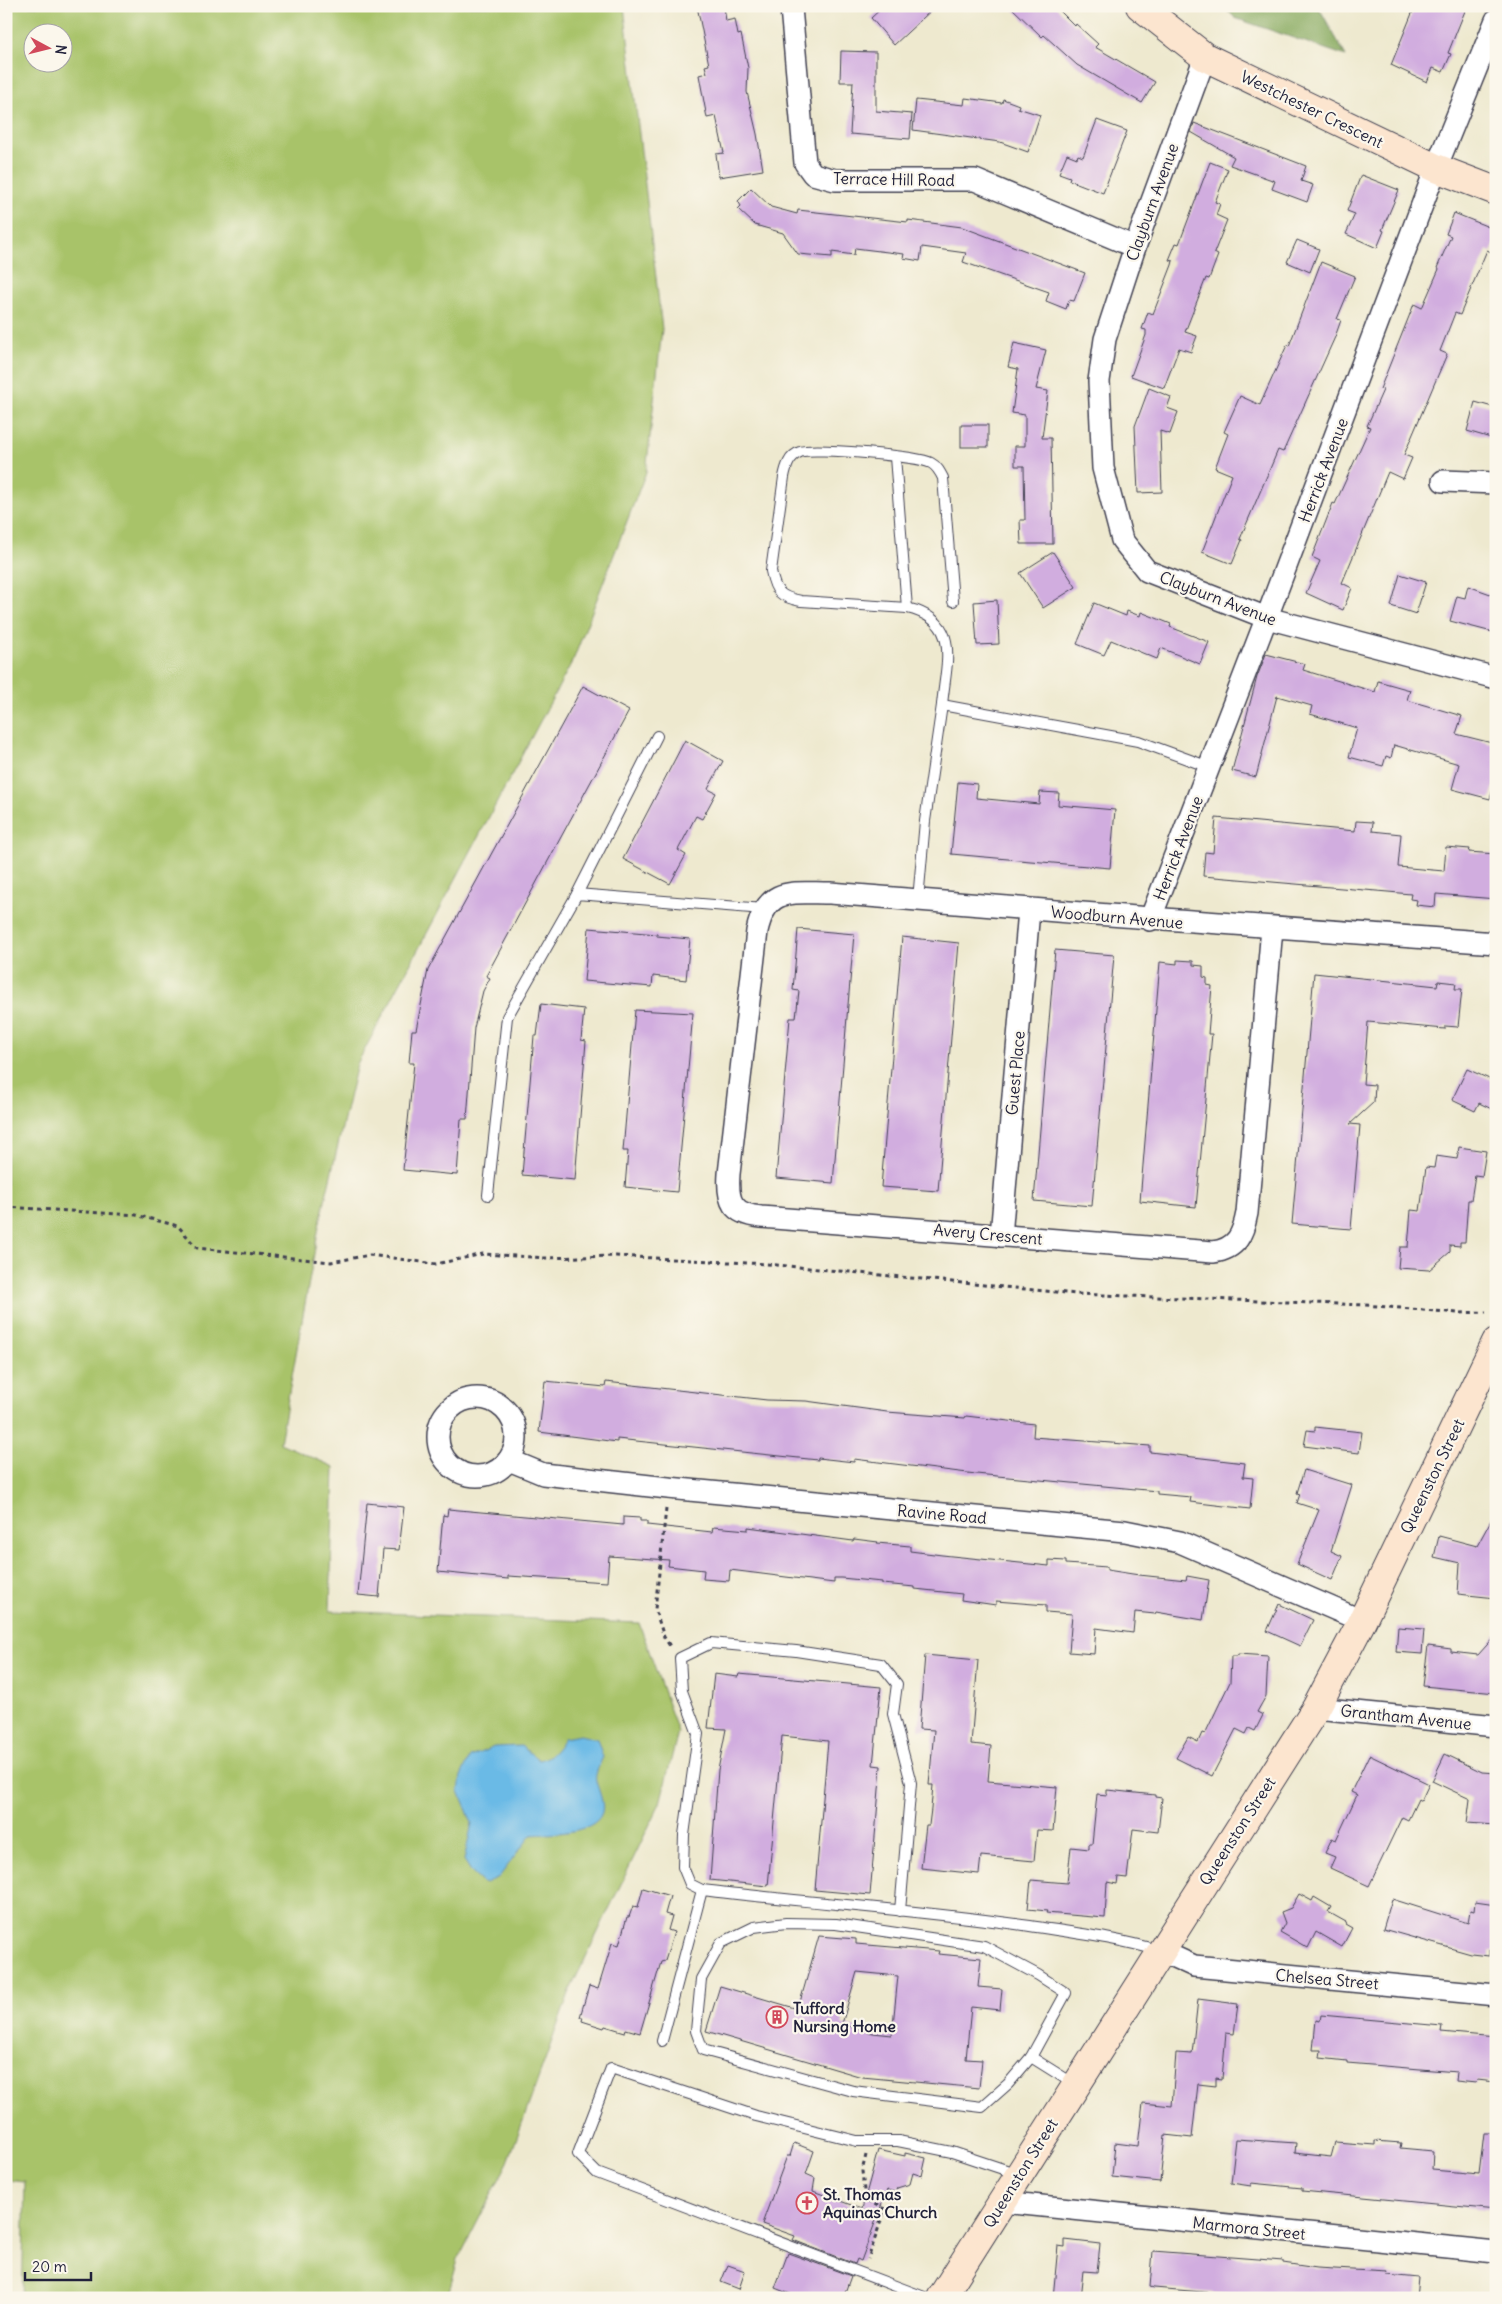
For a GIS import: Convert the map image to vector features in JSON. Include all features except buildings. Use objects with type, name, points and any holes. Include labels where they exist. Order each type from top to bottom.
[{"type":"main road","name":"Westchester Crescent","points":[[1140,6],[1205,57],[1436,168],[1496,192]]},
{"type":"main road","name":"Queenston Street","points":[[941,2298],[1316,1708],[1362,1621],[1496,1342]]},
{"type":"street","name":"Terrace Hill Road","points":[[794,6],[791,8],[805,163],[813,174],[835,180],[975,180],[1135,247]]},
{"type":"street","name":"Herrick Avenue","points":[[1150,920],[1267,618],[1436,168],[1496,20]]},
{"type":"street","name":"Clayburn Avenue","points":[[1205,57],[1135,247],[1105,339],[1099,381],[1103,468],[1122,540],[1148,571],[1267,618],[1496,678]]},
{"type":"street","points":[[1443,480],[1496,482]]},
{"type":"street","name":"Woodburn Avenue","points":[[767,905],[785,894],[830,893],[1150,920],[1496,943]]},
{"type":"street","name":"Avery Crescent","points":[[767,905],[757,931],[729,1174],[729,1197],[733,1206],[750,1216],[1214,1252],[1223,1251],[1238,1240],[1243,1232],[1247,1213],[1272,928]]},
{"type":"street","name":"Guest Place","points":[[1001,1236],[1029,910]]},
{"type":"street","name":"Ravine Road","points":[[509,1460],[543,1474],[668,1488],[1125,1531],[1180,1542],[1362,1621]]},
{"type":"street","name":"Grantham Avenue","points":[[1316,1708],[1496,1726]]},
{"type":"street","name":"Chelsea Street","points":[[1161,1951],[1194,1966],[1496,1995]]},
{"type":"street","name":"Marmora Street","points":[[1002,2202],[1496,2252]]},
{"type":"lane","points":[[918,900],[925,821],[942,705],[946,636],[933,619],[920,611],[907,608],[788,598],[779,593],[774,584],[771,571],[784,477],[787,465],[793,455],[811,449],[895,457],[922,460],[932,463],[939,469],[943,478],[953,601]]},
{"type":"lane","points":[[895,457],[907,608]]},
{"type":"lane","points":[[942,705],[1138,741],[1210,767]]},
{"type":"lane","points":[[488,1195],[507,1017],[577,894],[657,736]]},
{"type":"lane","points":[[577,894],[767,905]]},
{"type":"lane","points":[[900,1911],[911,1783],[893,1714],[898,1684],[880,1664],[796,1651],[711,1643],[680,1658],[682,1691],[698,1734],[684,1835],[683,1868],[690,1884],[702,1890],[900,1911],[969,1917],[1120,1939],[1161,1951]]},
{"type":"lane","points":[[662,2041],[702,1890]]},
{"type":"lane","points":[[836,1924],[984,1946],[1038,1975],[1066,1993],[1031,2057],[1008,2084],[982,2107],[853,2091],[703,2050],[696,2031],[701,1979],[721,1943],[754,1926],[836,1924]]},
{"type":"lane","points":[[1031,2057],[1075,2085]]},
{"type":"lane","points":[[927,2298],[597,2173],[578,2154],[611,2068],[756,2116],[857,2141],[898,2141],[952,2152],[1020,2174]]},
{"type":"path","points":[[6,1207],[136,1215],[178,1226],[197,1248],[331,1262],[370,1255],[436,1264],[482,1254],[545,1258],[616,1256],[767,1264],[1076,1294],[1356,1305],[1458,1313],[1486,1312]]},
{"type":"path","points":[[668,1488],[655,1609],[664,1637],[680,1658]]},
{"type":"path","points":[[863,2273],[885,2209],[865,2200],[862,2171],[870,2141]]},
{"type":"green space","points":[[6,6],[624,6],[662,329],[646,472],[574,658],[357,1064],[319,1226],[280,1443],[334,1467],[330,1611],[639,1623],[678,1732],[660,1803],[571,1988],[508,2162],[458,2260],[447,2298],[22,2298],[25,2182],[6,2180]]},
{"type":"green space","points":[[1223,6],[1318,6],[1346,56],[1235,18]]},
{"type":"water","points":[[580,1735],[597,1739],[603,1757],[596,1776],[602,1801],[602,1812],[597,1820],[577,1830],[531,1835],[499,1877],[484,1884],[472,1873],[464,1860],[472,1823],[459,1791],[461,1776],[470,1757],[494,1747],[521,1746],[539,1760],[551,1755],[564,1738]]},
{"type":"place","name":"Tufford Nursing Home","points":[[777,2017]]},
{"type":"place","name":"St. Thomas Aquinas Church","points":[[807,2203]]}]
